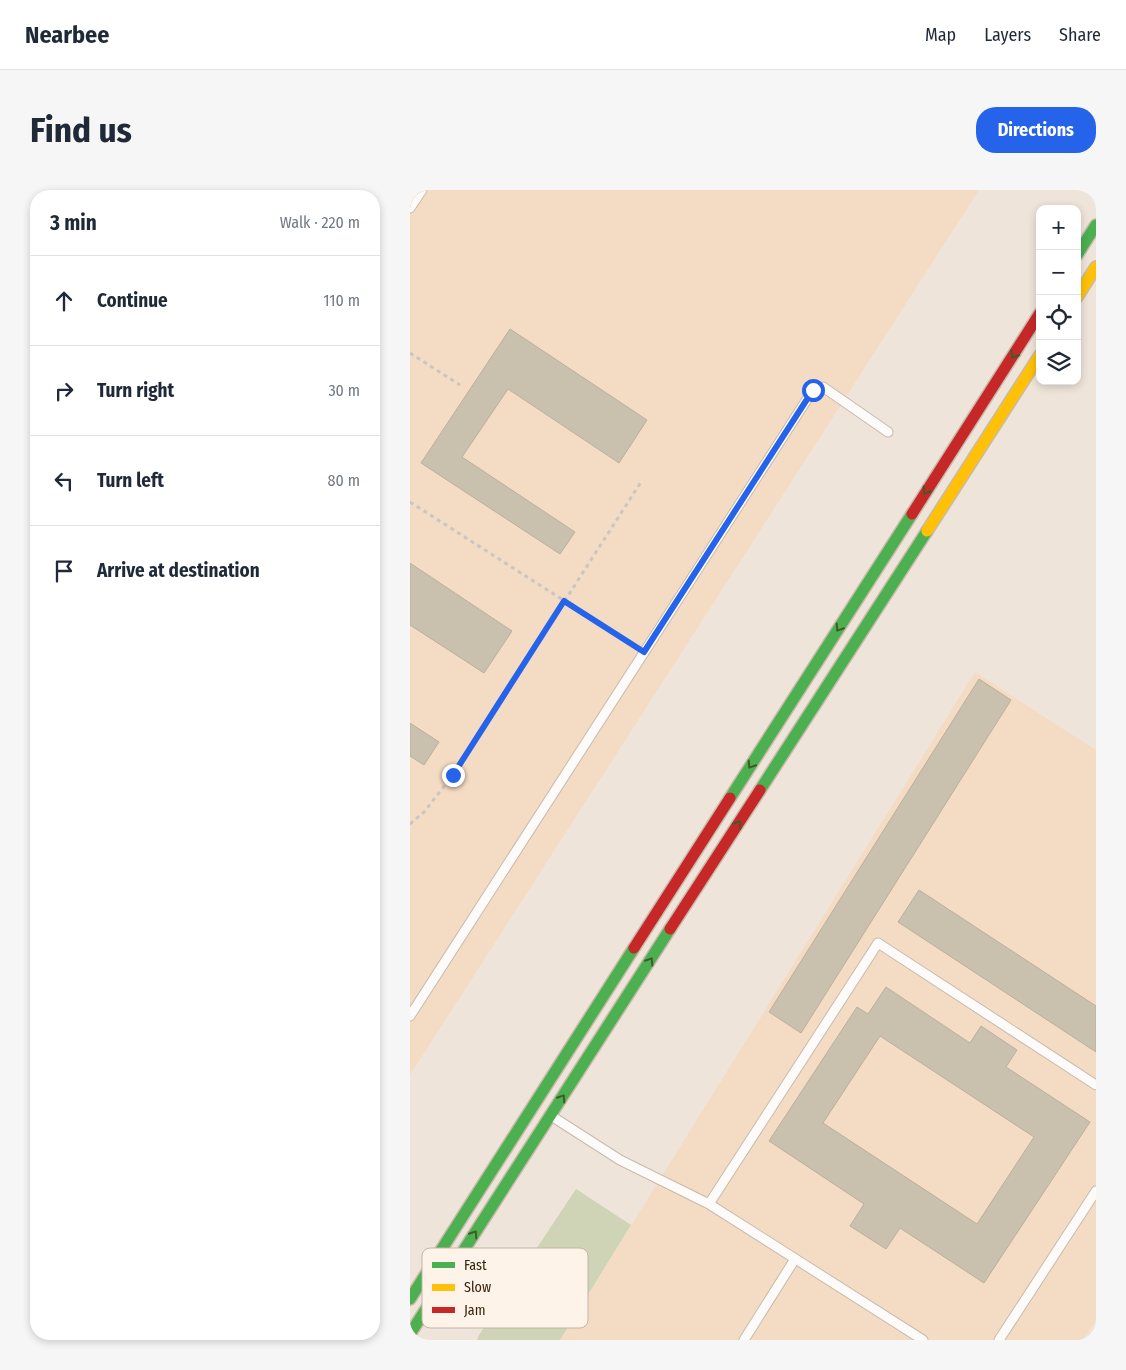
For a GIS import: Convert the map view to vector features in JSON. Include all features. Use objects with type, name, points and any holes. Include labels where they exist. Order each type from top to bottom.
[{"type":"street","points":[[1080,250],[1096,225]]},
{"type":"street","points":[[1078,295],[1096,267]]},
{"type":"street","points":[[443,1248],[1036,320]]},
{"type":"street","points":[[465,1248],[1036,361]]},
{"type":"street","points":[[410,1299],[422,1280]]},
{"type":"street","points":[[410,1334],[422,1315]]},
{"type":"lane","points":[[410,208],[422,190]]},
{"type":"lane","points":[[410,1016],[813,390],[823,387],[888,432]]},
{"type":"lane","points":[[710,1204],[878,943],[1096,1085]]},
{"type":"lane","points":[[551,1115],[620,1160],[710,1204],[922,1340]]},
{"type":"lane","points":[[999,1340],[1096,1191]]},
{"type":"lane","points":[[744,1340],[795,1259]]},
{"type":"path","points":[[410,353],[460,386]]},
{"type":"path","points":[[410,824],[424,812],[453,775],[641,482]]},
{"type":"path","points":[[410,502],[644,652]]},
{"type":"shaded area","points":[[410,190],[979,190],[410,1075]]},
{"type":"shaded area","points":[[975,672],[1096,750],[1096,1321],[1083,1340],[560,1340],[567,1328],[588,1328],[588,1295]]},
{"type":"green space","points":[[576,1189],[631,1225],[588,1295],[588,1248],[537,1248]]},
{"type":"green space","points":[[484,1328],[567,1328],[560,1340],[477,1340]]},
{"type":"building","points":[[510,329],[647,420],[619,463],[508,389],[462,457],[575,532],[560,554],[421,463]]},
{"type":"building","points":[[410,563],[512,631],[484,673],[410,625]]},
{"type":"building","points":[[979,679],[1011,700],[801,1033],[769,1012]]},
{"type":"building","points":[[410,723],[439,742],[424,765],[410,756]]},
{"type":"building","points":[[919,890],[1096,1006],[1096,1052],[898,922]]},
{"type":"building","points":[[886,987],[970,1043],[981,1026],[1017,1050],[1006,1067],[1090,1122],[984,1283],[900,1228],[886,1249],[850,1226],[864,1204],[769,1141],[857,1007],[868,1014]],"holes":[[[880,1036],[1034,1137],[977,1224],[823,1123]]]},
{"type":"traffic: fast","points":[[1080,250],[1096,225]]},
{"type":"traffic: fast","points":[[730,798],[912,514]]},
{"type":"traffic: fast","points":[[760,790],[927,531]]},
{"type":"traffic: fast","points":[[465,1248],[670,929]]},
{"type":"traffic: fast","points":[[443,1248],[634,948]]},
{"type":"traffic: fast","points":[[410,1299],[422,1280]]},
{"type":"traffic: fast","points":[[410,1334],[422,1315]]},
{"type":"traffic: slow","points":[[1078,295],[1096,267]]},
{"type":"traffic: slow","points":[[927,531],[1036,361]]},
{"type":"traffic: jam","points":[[912,514],[1036,319]]},
{"type":"traffic: jam","points":[[670,929],[760,790]]},
{"type":"traffic: jam","points":[[634,948],[730,798]]},
{"type":"route","points":[[453,775],[564,601],[644,652],[813,390]]}]
